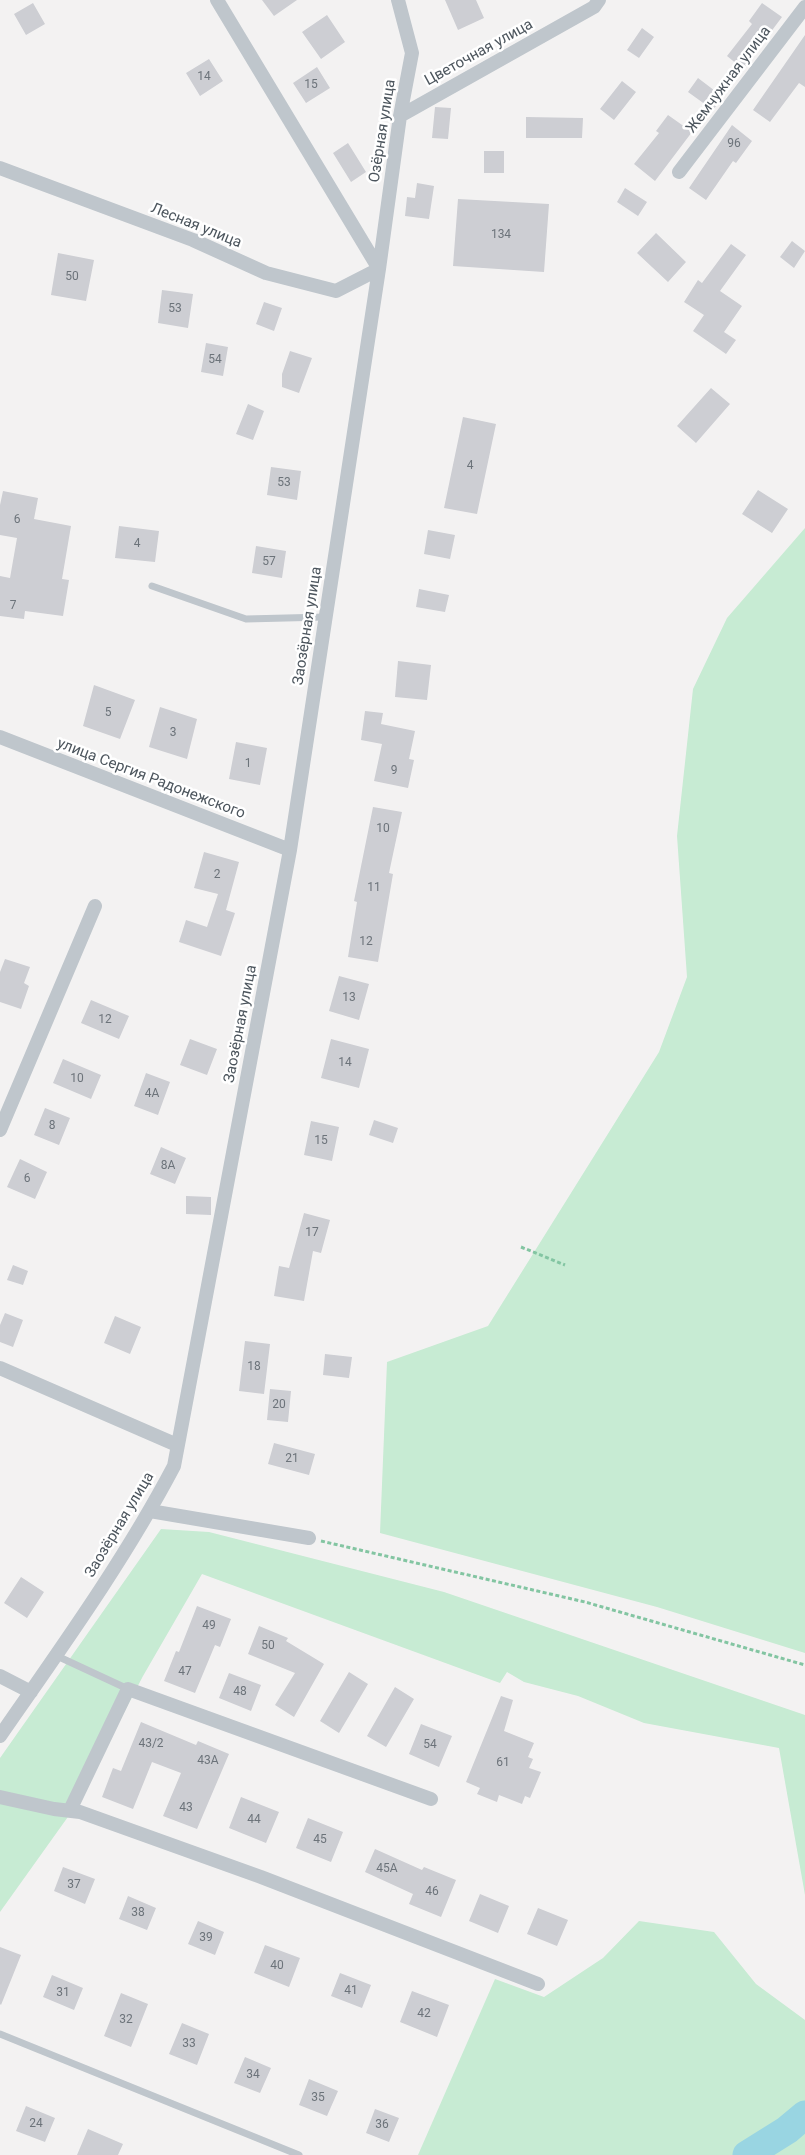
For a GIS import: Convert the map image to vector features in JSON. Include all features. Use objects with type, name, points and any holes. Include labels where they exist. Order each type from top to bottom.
[{"type":"street","points":[[217,0],[379,269]]},
{"type":"street","name":"Озёрная улица","points":[[379,269],[400,116],[412,53],[398,0]]},
{"type":"street","name":"Цветочная улица","points":[[400,116],[594,7],[599,0]]},
{"type":"street","name":"Жемчужная улица","points":[[679,172],[805,7]]},
{"type":"street","name":"Лесная улица","points":[[0,168],[193,240],[275,275],[336,291],[379,269]]},
{"type":"street","name":"Заозёрная улица","points":[[0,1736],[57,1656],[150,1511],[174,1466],[290,850],[379,269]]},
{"type":"street","name":"улица Сергия Радонежского","points":[[0,737],[290,850]]},
{"type":"street","points":[[1,1126],[95,906]]},
{"type":"street","points":[[0,1368],[177,1445]]},
{"type":"street","points":[[150,1511],[308,1538]]},
{"type":"street","points":[[0,1676],[31,1692]]},
{"type":"street","points":[[70,1810],[128,1689],[431,1798]]},
{"type":"street","points":[[0,1796],[80,1812],[261,1877],[538,1984]]},
{"type":"lane","points":[[152,586],[246,620],[326,616]]},
{"type":"lane","points":[[57,1656],[128,1689]]},
{"type":"lane","points":[[0,2034],[299,2155]]},
{"type":"path","points":[[521,1248],[565,1265]]},
{"type":"path","points":[[308,1538],[585,1602],[805,1665]]},
{"type":"green space","points":[[805,528],[805,1653],[657,1607],[380,1533],[387,1362],[488,1326],[659,1052],[687,977],[677,836],[693,689],[727,618]]},
{"type":"green space","points":[[161,1529],[209,1532],[444,1592],[805,1715],[805,1895],[779,1748],[644,1723],[578,1696],[524,1682],[507,1672],[500,1683],[202,1574],[143,1676],[75,1807],[0,1912],[0,1758]]},
{"type":"green space","points":[[639,1921],[714,1932],[756,1984],[805,2020],[805,2155],[418,2155],[495,1979],[544,1997],[603,1958]]},
{"type":"building","points":[[262,0],[297,0],[274,16]]},
{"type":"building","points":[[445,0],[476,0],[484,18],[458,30]]},
{"type":"building","points":[[33,3],[45,24],[26,35],[14,14]]},
{"type":"building","points":[[762,3],[782,17],[743,69],[727,56],[752,24],[749,21]]},
{"type":"building","points":[[327,15],[345,42],[321,59],[302,32]]},
{"type":"building","points":[[642,28],[654,37],[639,58],[627,50]]},
{"type":"building","points":[[805,35],[805,87],[799,83],[770,122],[753,110]]},
{"type":"building","points":[[209,59],[223,81],[200,96],[186,73]]},
{"type":"building","points":[[317,67],[330,88],[306,103],[293,83]]},
{"type":"building","points":[[698,78],[723,97],[713,110],[688,92]]},
{"type":"building","points":[[622,81],[636,92],[614,120],[600,109]]},
{"type":"building","points":[[435,107],[451,108],[448,139],[432,138]]},
{"type":"building","points":[[668,115],[692,132],[655,181],[634,164],[659,133],[656,131]]},
{"type":"building","points":[[526,117],[583,118],[582,138],[526,138]]},
{"type":"building","points":[[732,125],[752,141],[736,163],[733,161],[706,200],[689,188]]},
{"type":"building","points":[[348,143],[366,172],[351,182],[333,153]]},
{"type":"building","points":[[484,151],[504,151],[504,173],[484,173]]},
{"type":"building","points":[[417,183],[434,186],[429,219],[405,216],[407,197],[415,198]]},
{"type":"building","points":[[625,188],[647,202],[638,216],[617,202]]},
{"type":"building","points":[[458,199],[549,204],[544,272],[453,266]]},
{"type":"building","points":[[656,233],[686,262],[668,282],[637,253]]},
{"type":"building","points":[[792,241],[805,251],[794,268],[780,257]]},
{"type":"building","points":[[731,244],[746,255],[720,291],[742,306],[724,332],[736,340],[726,354],[693,331],[704,315],[684,302],[698,280],[702,283]]},
{"type":"building","points":[[58,253],[94,260],[86,301],[51,295]]},
{"type":"building","points":[[162,290],[193,294],[188,328],[158,323]]},
{"type":"building","points":[[264,302],[282,308],[274,331],[256,324]]},
{"type":"building","points":[[206,343],[228,347],[223,376],[201,372]]},
{"type":"building","points":[[290,351],[312,358],[299,393],[282,387],[282,374]]},
{"type":"building","points":[[711,388],[730,404],[696,443],[677,426]]},
{"type":"building","points":[[248,404],[264,411],[253,440],[236,434]]},
{"type":"building","points":[[463,417],[496,424],[477,514],[444,508]]},
{"type":"building","points":[[271,467],[301,471],[297,500],[267,495]]},
{"type":"building","points":[[758,490],[788,509],[772,533],[742,514]]},
{"type":"building","points":[[3,491],[38,498],[34,519],[71,526],[62,579],[69,580],[63,616],[25,611],[24,619],[0,616],[0,576],[10,578],[17,538],[0,535],[0,505]]},
{"type":"building","points":[[119,526],[159,531],[155,562],[115,558]]},
{"type":"building","points":[[428,530],[455,535],[450,559],[424,554]]},
{"type":"building","points":[[256,546],[286,551],[282,578],[252,573]]},
{"type":"building","points":[[419,589],[449,595],[445,612],[416,607]]},
{"type":"building","points":[[398,661],[431,665],[427,700],[395,697]]},
{"type":"building","points":[[94,685],[135,700],[120,739],[83,726]]},
{"type":"building","points":[[160,707],[197,719],[187,759],[149,747]]},
{"type":"building","points":[[365,711],[383,713],[381,724],[415,731],[409,759],[414,760],[408,788],[374,781],[382,744],[361,740]]},
{"type":"building","points":[[236,742],[267,748],[260,785],[229,779]]},
{"type":"building","points":[[373,807],[402,812],[389,873],[393,874],[378,962],[348,957],[357,902],[354,901]]},
{"type":"building","points":[[204,852],[239,862],[226,910],[235,913],[221,956],[179,942],[186,920],[207,927],[218,894],[194,888]]},
{"type":"building","points":[[5,959],[30,967],[24,983],[29,986],[21,1009],[0,1002],[0,972]]},
{"type":"building","points":[[339,976],[369,984],[359,1020],[329,1011]]},
{"type":"building","points":[[91,1000],[129,1016],[119,1039],[81,1023]]},
{"type":"building","points":[[190,1039],[217,1049],[207,1075],[180,1065]]},
{"type":"building","points":[[331,1039],[369,1049],[359,1088],[321,1078]]},
{"type":"building","points":[[63,1059],[101,1075],[91,1099],[53,1083]]},
{"type":"building","points":[[146,1073],[170,1082],[158,1115],[134,1106]]},
{"type":"building","points":[[45,1108],[70,1118],[59,1145],[34,1135]]},
{"type":"building","points":[[374,1120],[398,1128],[393,1143],[369,1135]]},
{"type":"building","points":[[311,1121],[339,1127],[332,1161],[304,1155]]},
{"type":"building","points":[[161,1147],[186,1158],[175,1184],[150,1174]]},
{"type":"building","points":[[20,1159],[47,1172],[35,1199],[7,1187]]},
{"type":"building","points":[[186,1196],[211,1197],[211,1215],[186,1214]]},
{"type":"building","points":[[304,1213],[330,1220],[321,1253],[313,1251],[304,1301],[274,1296],[279,1266],[289,1268]]},
{"type":"building","points":[[13,1265],[28,1271],[23,1285],[7,1280]]},
{"type":"building","points":[[5,1313],[23,1320],[13,1347],[0,1342],[0,1325]]},
{"type":"building","points":[[115,1316],[141,1327],[130,1354],[104,1343]]},
{"type":"building","points":[[245,1341],[270,1344],[264,1394],[239,1391]]},
{"type":"building","points":[[325,1354],[352,1357],[349,1378],[323,1375]]},
{"type":"building","points":[[270,1389],[291,1391],[288,1422],[267,1420]]},
{"type":"building","points":[[274,1443],[315,1454],[309,1475],[268,1464]]},
{"type":"building","points":[[21,1577],[44,1592],[27,1618],[4,1603]]},
{"type":"building","points":[[197,1606],[231,1619],[220,1647],[215,1645],[195,1693],[164,1681],[176,1651],[179,1652]]},
{"type":"building","points":[[259,1626],[288,1638],[286,1641],[324,1664],[294,1717],[275,1705],[295,1673],[248,1654]]},
{"type":"building","points":[[349,1672],[368,1684],[339,1733],[320,1721]]},
{"type":"building","points":[[229,1673],[261,1685],[251,1711],[219,1698]]},
{"type":"building","points":[[395,1687],[414,1699],[386,1747],[367,1736]]},
{"type":"building","points":[[501,1696],[513,1700],[504,1731],[534,1743],[528,1757],[533,1759],[529,1768],[541,1772],[530,1798],[525,1796],[522,1804],[499,1795],[497,1802],[477,1794],[480,1788],[466,1782]]},
{"type":"building","points":[[141,1722],[196,1745],[198,1741],[229,1754],[197,1829],[163,1816],[181,1773],[152,1762],[133,1809],[102,1797],[113,1768],[121,1771]]},
{"type":"building","points":[[421,1724],[452,1736],[439,1767],[409,1754]]},
{"type":"building","points":[[241,1797],[279,1812],[266,1843],[229,1828]]},
{"type":"building","points":[[308,1818],[343,1832],[331,1862],[296,1848]]},
{"type":"building","points":[[375,1849],[422,1870],[424,1867],[456,1880],[441,1917],[409,1904],[413,1894],[365,1872]]},
{"type":"building","points":[[63,1867],[95,1879],[85,1904],[54,1891]]},
{"type":"building","points":[[480,1894],[509,1906],[498,1933],[469,1921]]},
{"type":"building","points":[[128,1896],[156,1908],[147,1930],[119,1919]]},
{"type":"building","points":[[538,1908],[568,1920],[557,1946],[527,1934]]},
{"type":"building","points":[[198,1921],[224,1932],[215,1955],[188,1944]]},
{"type":"building","points":[[265,1945],[300,1958],[289,1987],[254,1973]]},
{"type":"building","points":[[0,1947],[21,1955],[1,2005],[0,2004]]},
{"type":"building","points":[[340,1973],[371,1985],[362,2008],[331,1996]]},
{"type":"building","points":[[52,1975],[83,1988],[74,2010],[43,1997]]},
{"type":"building","points":[[412,1991],[449,2005],[437,2037],[400,2022]]},
{"type":"building","points":[[121,1993],[148,2004],[131,2047],[104,2036]]},
{"type":"building","points":[[182,2023],[209,2034],[197,2065],[169,2054]]},
{"type":"building","points":[[245,2057],[271,2068],[260,2093],[234,2083]]},
{"type":"building","points":[[309,2079],[338,2091],[327,2116],[299,2105]]},
{"type":"building","points":[[26,2106],[55,2118],[45,2142],[16,2131]]},
{"type":"building","points":[[375,2109],[399,2118],[389,2142],[366,2133]]},
{"type":"building","points":[[88,2129],[123,2144],[118,2155],[77,2155]]},
{"type":"waterway","points":[[747,2155],[787,2130],[805,2115]]}]
